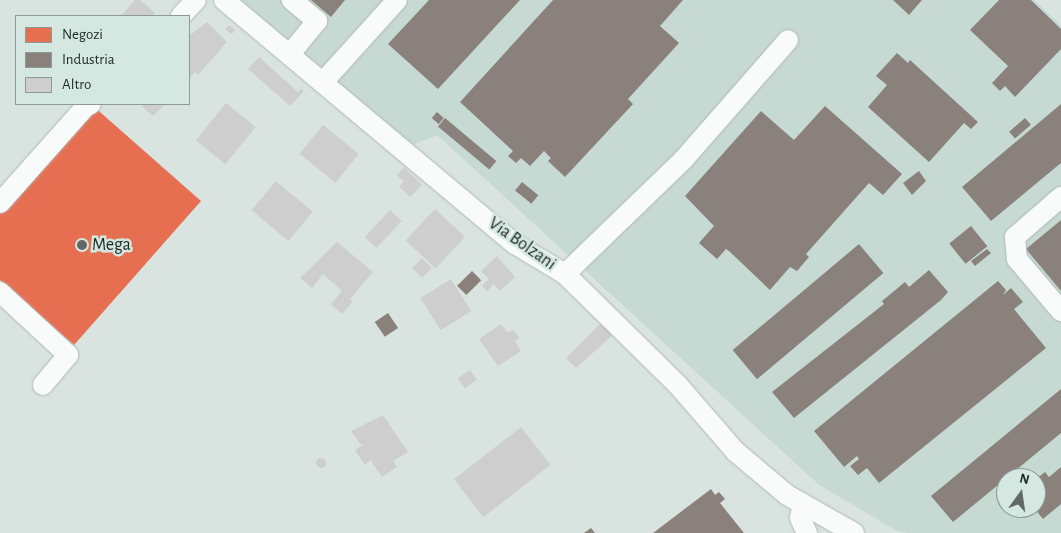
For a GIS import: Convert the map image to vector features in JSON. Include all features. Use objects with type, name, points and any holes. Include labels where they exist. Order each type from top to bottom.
[{"type":"street","points":[[182,15],[196,0]]},
{"type":"street","name":"Via Bolzani","points":[[224,0],[515,244],[565,274],[677,384],[736,452],[787,495],[854,533]]},
{"type":"street","points":[[290,54],[317,21],[292,0]]},
{"type":"street","points":[[323,82],[397,0]]},
{"type":"street","points":[[565,274],[684,158],[788,40]]},
{"type":"street","points":[[0,203],[88,105]]},
{"type":"street","points":[[1061,197],[1015,236],[1017,259],[1061,311]]},
{"type":"street","points":[[0,292],[68,355],[43,384]]},
{"type":"street","points":[[803,504],[800,518],[807,533]]},
{"type":"shaded area","points":[[240,0],[1034,0],[1061,25],[1061,533],[908,533],[895,530],[818,484],[437,135],[413,145]]},
{"type":"building: Negozi","name":"Mega","points":[[92,105],[201,201],[74,345],[0,280],[0,209]]},
{"type":"building: Industria","points":[[311,0],[345,0],[331,17]]},
{"type":"building: Industria","points":[[429,0],[520,0],[438,89],[388,44]]},
{"type":"building: Industria","points":[[553,0],[683,0],[660,26],[679,43],[628,99],[633,104],[565,177],[548,161],[551,158],[544,151],[530,166],[521,158],[516,163],[508,156],[513,151],[460,102]]},
{"type":"building: Industria","points":[[893,0],[922,0],[909,15]]},
{"type":"building: Industria","points":[[999,0],[1031,0],[1061,29],[1061,49],[1015,97],[1005,86],[1000,91],[992,83],[1008,66],[970,30]]},
{"type":"building: Industria","points":[[897,53],[908,63],[910,60],[978,122],[971,129],[964,123],[929,162],[868,107],[887,85],[876,76]]},
{"type":"building: Industria","points":[[1061,104],[1061,163],[991,221],[962,187]]},
{"type":"building: Industria","points":[[825,106],[902,174],[883,195],[869,183],[806,254],[809,257],[797,271],[790,267],[770,290],[726,249],[717,259],[699,243],[714,226],[685,196],[761,111],[794,140]]},
{"type":"building: Industria","points":[[437,112],[444,118],[439,124],[432,118]]},
{"type":"building: Industria","points":[[445,118],[496,161],[489,169],[438,126]]},
{"type":"building: Industria","points":[[1025,118],[1031,125],[1015,139],[1009,132]]},
{"type":"building: Industria","points":[[919,171],[926,181],[912,195],[903,183]]},
{"type":"building: Industria","points":[[522,182],[538,195],[531,204],[515,191]]},
{"type":"building: Industria","points":[[1061,220],[1061,291],[1026,249]]},
{"type":"building: Industria","points":[[971,226],[987,246],[966,264],[949,244]]},
{"type":"building: Industria","points":[[859,244],[883,273],[757,379],[733,350]]},
{"type":"building: Industria","points":[[987,249],[991,253],[975,266],[971,261]]},
{"type":"building: Industria","points":[[929,270],[948,292],[941,300],[794,418],[772,392],[884,304],[882,301],[905,282],[909,287]]},
{"type":"building: Industria","points":[[472,271],[481,280],[466,295],[457,286]]},
{"type":"building: Industria","points":[[998,281],[1006,290],[1003,295],[1011,288],[1023,302],[1014,309],[1046,348],[879,483],[867,468],[858,475],[850,466],[859,459],[857,456],[844,467],[814,431]]},
{"type":"building: Industria","points":[[388,313],[398,328],[385,337],[375,322]]},
{"type":"building: Industria","points":[[1061,389],[1061,433],[1019,468],[996,468],[996,487],[953,522],[931,496]]},
{"type":"building: Industria","points":[[1061,467],[1061,504],[1046,516],[1046,473],[1049,477]]},
{"type":"building: Industria","points":[[711,489],[715,495],[719,492],[725,499],[720,503],[744,533],[653,533]]},
{"type":"building: Industria","points":[[591,528],[595,533],[584,533]]},
{"type":"building: Altro","points":[[135,0],[140,0],[155,13],[154,15],[122,15]]},
{"type":"building: Altro","points":[[207,22],[227,42],[198,75],[195,72],[190,78],[190,35]]},
{"type":"building: Altro","points":[[229,25],[235,30],[232,34],[225,29]]},
{"type":"building: Altro","points":[[259,57],[298,92],[301,89],[304,91],[290,106],[248,69]]},
{"type":"building: Altro","points":[[226,103],[256,127],[225,164],[196,140]]},
{"type":"building: Altro","points":[[141,105],[164,105],[153,116]]},
{"type":"building: Altro","points":[[323,125],[359,154],[335,183],[300,154]]},
{"type":"building: Altro","points":[[404,167],[422,185],[410,197],[399,186],[404,182],[397,175]]},
{"type":"building: Altro","points":[[276,181],[313,212],[288,241],[252,210]]},
{"type":"building: Altro","points":[[435,209],[465,237],[436,268],[406,240]]},
{"type":"building: Altro","points":[[390,210],[402,221],[376,248],[365,237]]},
{"type":"building: Altro","points":[[337,242],[373,272],[350,299],[353,302],[342,314],[331,304],[342,291],[323,274],[312,288],[300,278]]},
{"type":"building: Altro","points":[[497,256],[515,277],[500,291],[494,284],[487,291],[482,286],[489,279],[481,271]]},
{"type":"building: Altro","points":[[422,258],[432,268],[422,278],[412,268]]},
{"type":"building: Altro","points":[[451,279],[471,311],[441,330],[420,298]]},
{"type":"building: Altro","points":[[601,323],[613,335],[576,368],[566,358]]},
{"type":"building: Altro","points":[[501,324],[507,332],[514,330],[519,338],[515,341],[521,351],[498,366],[479,339]]},
{"type":"building: Altro","points":[[470,370],[477,380],[465,388],[458,379]]},
{"type":"building: Altro","points":[[383,415],[408,452],[393,461],[397,467],[382,477],[371,461],[374,457],[365,465],[355,450],[365,444],[361,445],[351,431]]},
{"type":"building: Altro","points":[[521,427],[551,465],[484,517],[454,479]]},
{"type":"building: Altro","points":[[319,458],[323,458],[326,463],[325,467],[319,468],[316,465],[316,461]]},
{"type":"place","name":"Mega","points":[[82,245]]}]
